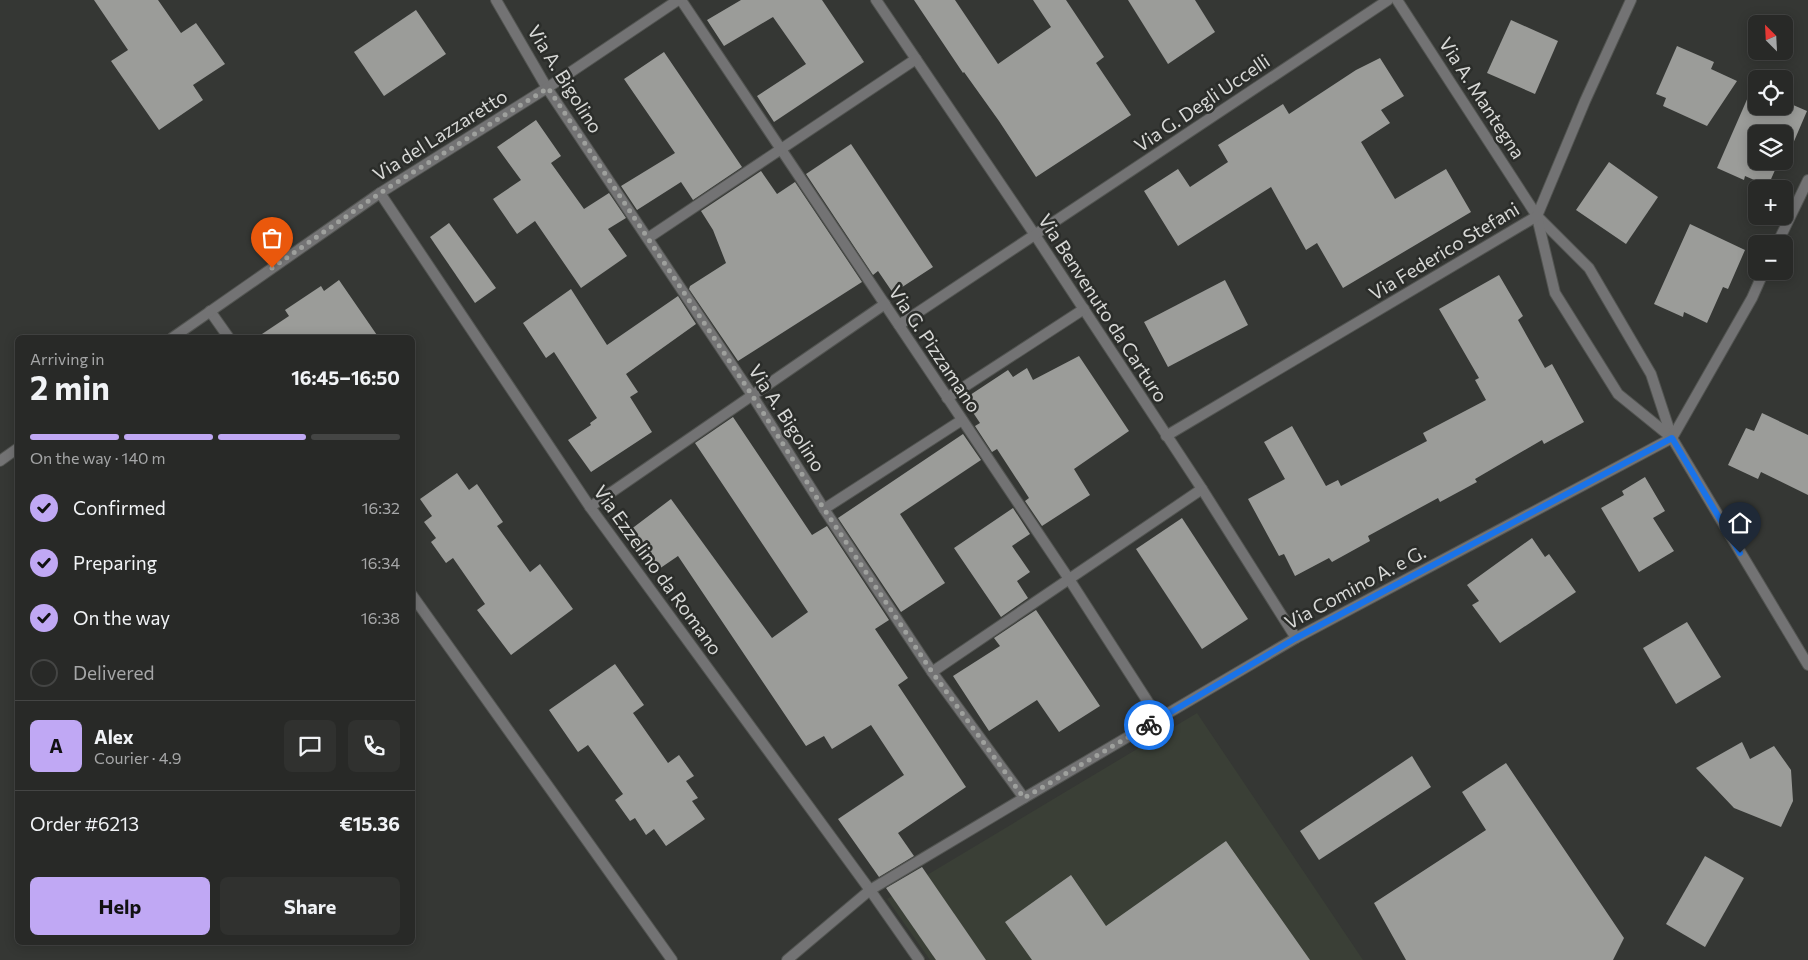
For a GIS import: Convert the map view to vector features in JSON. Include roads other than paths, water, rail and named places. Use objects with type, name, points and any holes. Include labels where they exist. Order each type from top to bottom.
[{"type":"street","name":"Via A. Bigolino","points":[[496,0],[548,88],[752,395],[824,509],[932,672],[1024,798]]},
{"type":"street","name":"Via del Lazzaretto","points":[[176,335],[380,193],[548,88],[680,0]]},
{"type":"street","name":"Via G. Pizzamano","points":[[680,0],[1069,579],[1159,719]]},
{"type":"street","name":"Via Benvenuto da Carturo","points":[[876,0],[1084,309],[1202,489],[1296,638]]},
{"type":"street","name":"Via G. Degli Uccelli","points":[[899,325],[1388,0]]},
{"type":"street","name":"Via A. Mantegna","points":[[1397,0],[1537,216],[1589,268],[1651,374],[1672,438],[1808,665]]},
{"type":"street","name":"Via Federico Stefani","points":[[1166,436],[1537,216],[1631,0]]},
{"type":"street","points":[[648,238],[916,59]]},
{"type":"street","points":[[1782,235],[1808,180]]},
{"type":"street","name":"Via Ezzelino da Romano","points":[[380,193],[590,507],[919,960]]},
{"type":"street","name":"Via A. Mantegna","points":[[1537,216],[1555,293],[1618,394],[1672,438]]},
{"type":"street","points":[[1672,438],[1752,298],[1760,280]]},
{"type":"street","points":[[590,507],[885,304]]},
{"type":"street","points":[[947,398],[1084,309]]},
{"type":"street","points":[[210,310],[227,335]]},
{"type":"street","points":[[824,509],[962,420]]},
{"type":"street","name":"Via Comino A. e G.","points":[[787,960],[870,890],[1024,798],[1296,638],[1672,438]]},
{"type":"street","points":[[0,461],[15,450]]},
{"type":"street","points":[[932,672],[1202,489]]},
{"type":"street","points":[[415,599],[672,960]]}]
